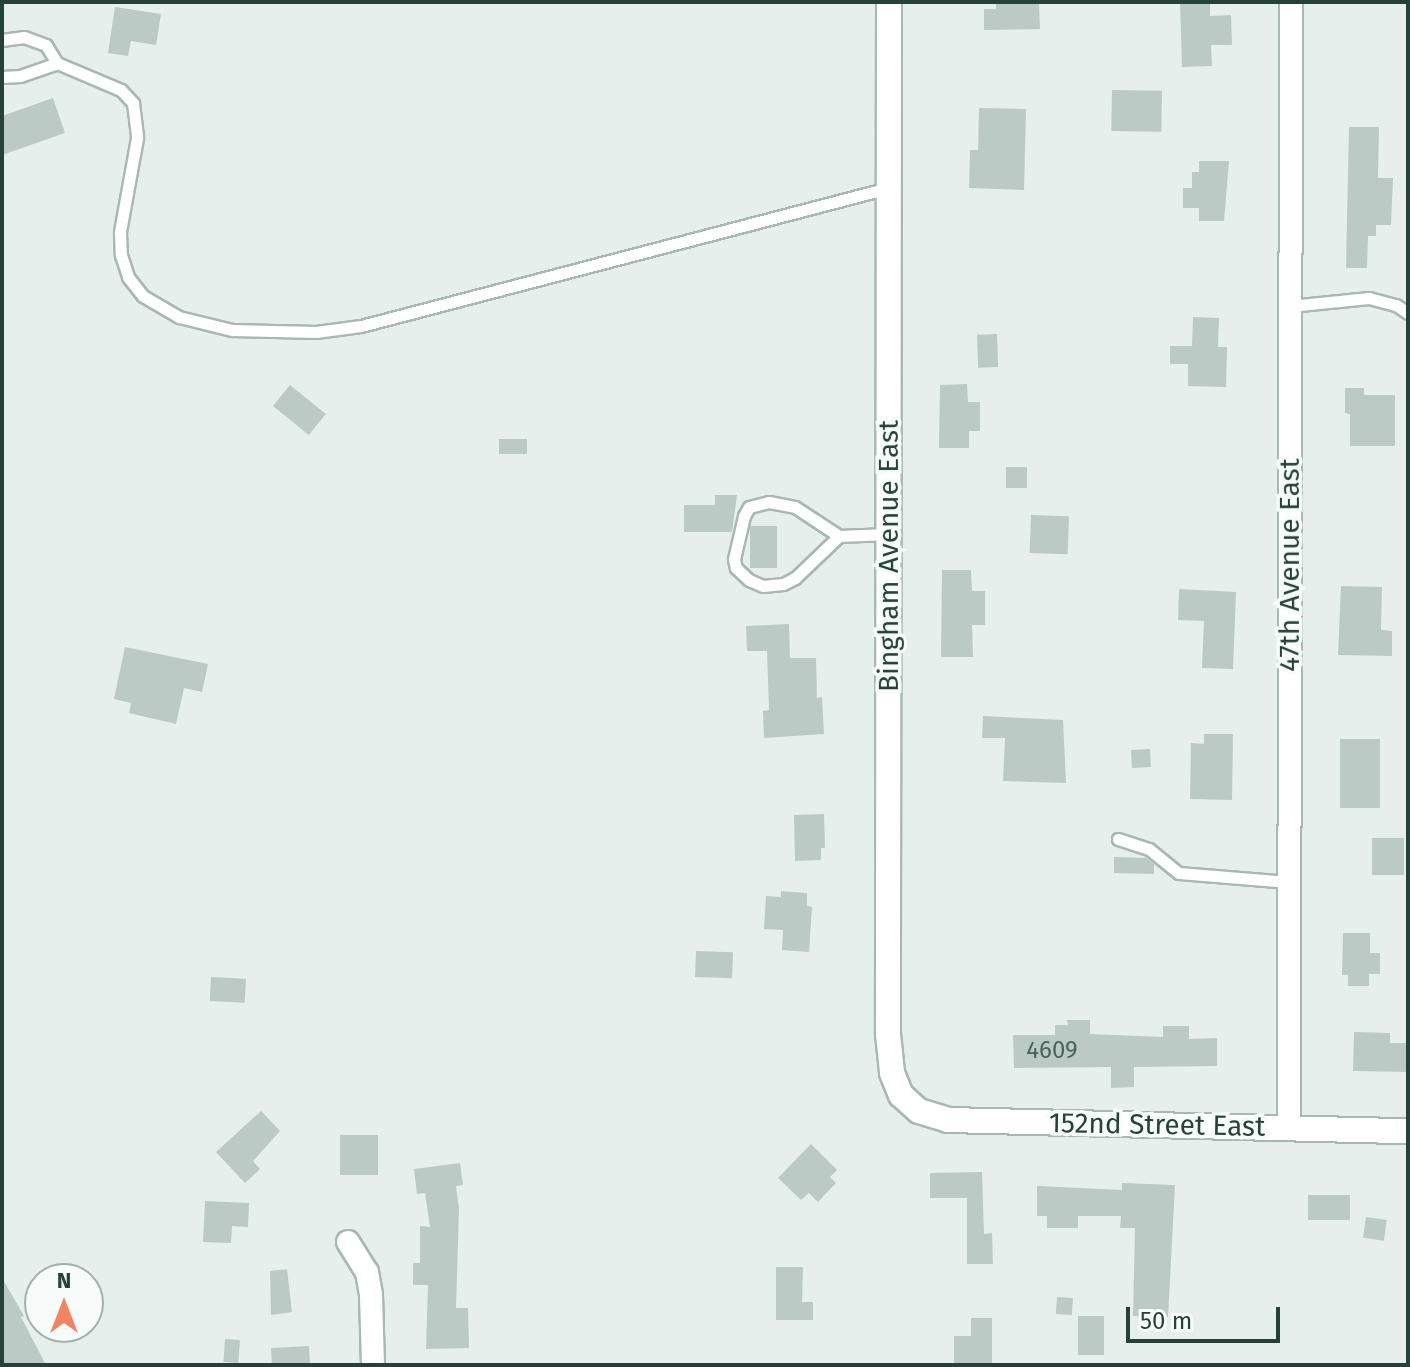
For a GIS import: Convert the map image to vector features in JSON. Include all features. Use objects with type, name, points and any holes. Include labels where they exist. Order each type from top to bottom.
[{"type":"street","name":"Bingham Avenue East","points":[[889,2],[888,1034],[892,1073],[901,1095],[910,1104]]},
{"type":"street","name":"47th Avenue East","points":[[1289,1128],[1291,2]]},
{"type":"street","name":"152nd Street East","points":[[910,1104],[928,1115],[948,1120],[1408,1131]]},
{"type":"street","points":[[348,1242],[367,1272],[371,1295],[373,1365]]},
{"type":"lane","points":[[2,40],[24,37],[46,45],[57,63],[121,90],[133,103],[137,138],[120,232],[121,255],[128,277],[143,296],[179,317],[232,330],[294,333],[361,326],[889,188]]},
{"type":"lane","points":[[2,77],[20,76],[57,63]]},
{"type":"lane","points":[[1290,306],[1369,298],[1396,305],[1408,313]]},
{"type":"lane","points":[[839,536],[795,578],[783,584],[763,586],[749,580],[736,568],[734,559],[744,516],[749,507],[769,502],[795,507],[839,536],[889,534]]},
{"type":"lane","points":[[1118,839],[1149,849],[1179,873],[1289,882]]},
{"type":"building","points":[[996,2],[1039,2],[1040,29],[984,30],[984,9],[996,9]]},
{"type":"building","points":[[1180,2],[1210,2],[1210,16],[1231,15],[1232,45],[1211,45],[1212,66],[1182,67]]},
{"type":"building","points":[[115,7],[161,14],[156,45],[131,41],[128,56],[108,53]]},
{"type":"building","points":[[1112,90],[1162,91],[1161,132],[1111,131]]},
{"type":"building","points":[[53,98],[65,133],[2,155],[2,116]]},
{"type":"building","points":[[979,108],[1026,109],[1024,190],[969,188],[970,150],[978,150]]},
{"type":"building","points":[[1349,127],[1379,127],[1378,178],[1393,178],[1391,225],[1376,225],[1376,236],[1368,236],[1367,268],[1346,268]]},
{"type":"building","points":[[1199,161],[1229,161],[1224,221],[1199,221],[1199,208],[1183,208],[1183,188],[1192,188],[1192,172],[1199,172]]},
{"type":"building","points":[[1193,317],[1219,318],[1218,347],[1227,347],[1226,387],[1188,386],[1188,364],[1170,364],[1170,346],[1192,346]]},
{"type":"building","points":[[997,334],[998,367],[978,368],[977,335]]},
{"type":"building","points":[[967,384],[968,402],[980,402],[980,431],[969,431],[969,448],[939,448],[940,385]]},
{"type":"building","points":[[290,385],[326,414],[309,435],[273,406]]},
{"type":"building","points":[[1345,388],[1364,388],[1364,395],[1395,395],[1395,446],[1350,446],[1350,414],[1345,413]]},
{"type":"building","points":[[499,439],[527,439],[527,454],[499,454]]},
{"type":"building","points":[[1006,467],[1027,467],[1027,488],[1006,488]]},
{"type":"building","points":[[715,495],[737,495],[732,532],[684,532],[684,505],[715,505]]},
{"type":"building","points":[[1031,515],[1069,516],[1068,554],[1030,553]]},
{"type":"building","points":[[750,526],[777,526],[777,568],[750,568]]},
{"type":"building","points":[[942,570],[971,570],[972,591],[985,591],[985,625],[972,625],[973,657],[941,657]]},
{"type":"building","points":[[1341,586],[1382,587],[1381,630],[1392,631],[1392,656],[1338,655]]},
{"type":"building","points":[[1179,589],[1236,592],[1233,669],[1202,668],[1204,621],[1178,620]]},
{"type":"building","points":[[789,624],[790,658],[816,658],[817,698],[822,697],[824,734],[764,738],[763,711],[769,710],[767,651],[747,651],[746,626]]},
{"type":"building","points":[[125,647],[208,664],[202,692],[184,688],[176,724],[129,713],[131,703],[114,699]]},
{"type":"building","points":[[983,716],[1063,720],[1066,783],[1003,781],[1005,738],[982,738]]},
{"type":"building","points":[[1204,734],[1233,734],[1232,800],[1190,799],[1191,743],[1204,744]]},
{"type":"building","points":[[1340,739],[1380,739],[1380,808],[1340,808]]},
{"type":"building","points":[[1150,749],[1151,767],[1132,768],[1131,750]]},
{"type":"building","points":[[824,814],[825,848],[821,848],[821,860],[795,861],[794,815]]},
{"type":"building","points":[[1372,838],[1404,838],[1404,875],[1372,875]]},
{"type":"building","points":[[1114,857],[1146,858],[1154,864],[1154,874],[1114,873]]},
{"type":"building","points":[[781,891],[807,893],[807,906],[812,907],[809,952],[782,950],[783,930],[764,929],[766,896],[781,897]]},
{"type":"building","points":[[1343,933],[1370,933],[1370,953],[1380,953],[1380,974],[1369,974],[1369,986],[1348,986],[1348,975],[1342,975]]},
{"type":"building","points":[[696,951],[733,952],[732,978],[695,977]]},
{"type":"building","points":[[211,977],[246,979],[245,1003],[210,1001]]},
{"type":"building","points":[[1067,1020],[1090,1020],[1090,1034],[1163,1037],[1163,1026],[1189,1026],[1189,1039],[1217,1038],[1217,1066],[1134,1067],[1134,1087],[1111,1088],[1111,1067],[1014,1068],[1013,1035],[1055,1035],[1055,1025],[1068,1025]]},
{"type":"building","points":[[1354,1032],[1390,1033],[1390,1043],[1408,1043],[1408,1072],[1353,1071]]},
{"type":"building","points":[[261,1111],[280,1131],[253,1161],[260,1169],[245,1183],[216,1152]]},
{"type":"building","points":[[340,1135],[378,1135],[378,1175],[340,1175]]},
{"type":"building","points":[[811,1144],[837,1170],[830,1177],[836,1183],[818,1202],[809,1193],[801,1200],[778,1178]]},
{"type":"building","points":[[460,1163],[463,1185],[456,1186],[459,1209],[456,1308],[468,1308],[469,1348],[426,1349],[428,1285],[413,1285],[413,1263],[420,1263],[420,1226],[430,1227],[425,1193],[417,1194],[414,1169]]},
{"type":"building","points":[[982,1172],[984,1234],[992,1233],[993,1264],[967,1264],[967,1198],[930,1198],[930,1173]]},
{"type":"building","points":[[1122,1183],[1175,1185],[1168,1317],[1133,1316],[1135,1228],[1120,1228],[1121,1216],[1078,1216],[1078,1228],[1047,1228],[1047,1216],[1037,1216],[1037,1186],[1122,1190]]},
{"type":"building","points":[[1308,1195],[1350,1195],[1350,1220],[1308,1220]]},
{"type":"building","points":[[205,1201],[249,1203],[248,1227],[232,1226],[231,1243],[203,1242]]},
{"type":"building","points":[[1366,1217],[1387,1220],[1384,1241],[1363,1238]]},
{"type":"building","points":[[776,1267],[803,1267],[802,1302],[813,1302],[813,1320],[776,1320]]},
{"type":"building","points":[[287,1269],[292,1312],[271,1315],[270,1271]]},
{"type":"building","points":[[2,1278],[24,1316],[21,1317],[24,1343],[35,1343],[46,1365],[2,1365]]},
{"type":"building","points":[[1057,1297],[1073,1298],[1072,1315],[1056,1314]]},
{"type":"building","points":[[1078,1316],[1104,1316],[1104,1355],[1078,1355]]},
{"type":"building","points":[[971,1318],[992,1318],[992,1365],[954,1365],[954,1336],[971,1336]]},
{"type":"building","points":[[225,1339],[240,1340],[238,1363],[223,1362]]},
{"type":"building","points":[[309,1346],[310,1365],[272,1365],[271,1348]]}]
